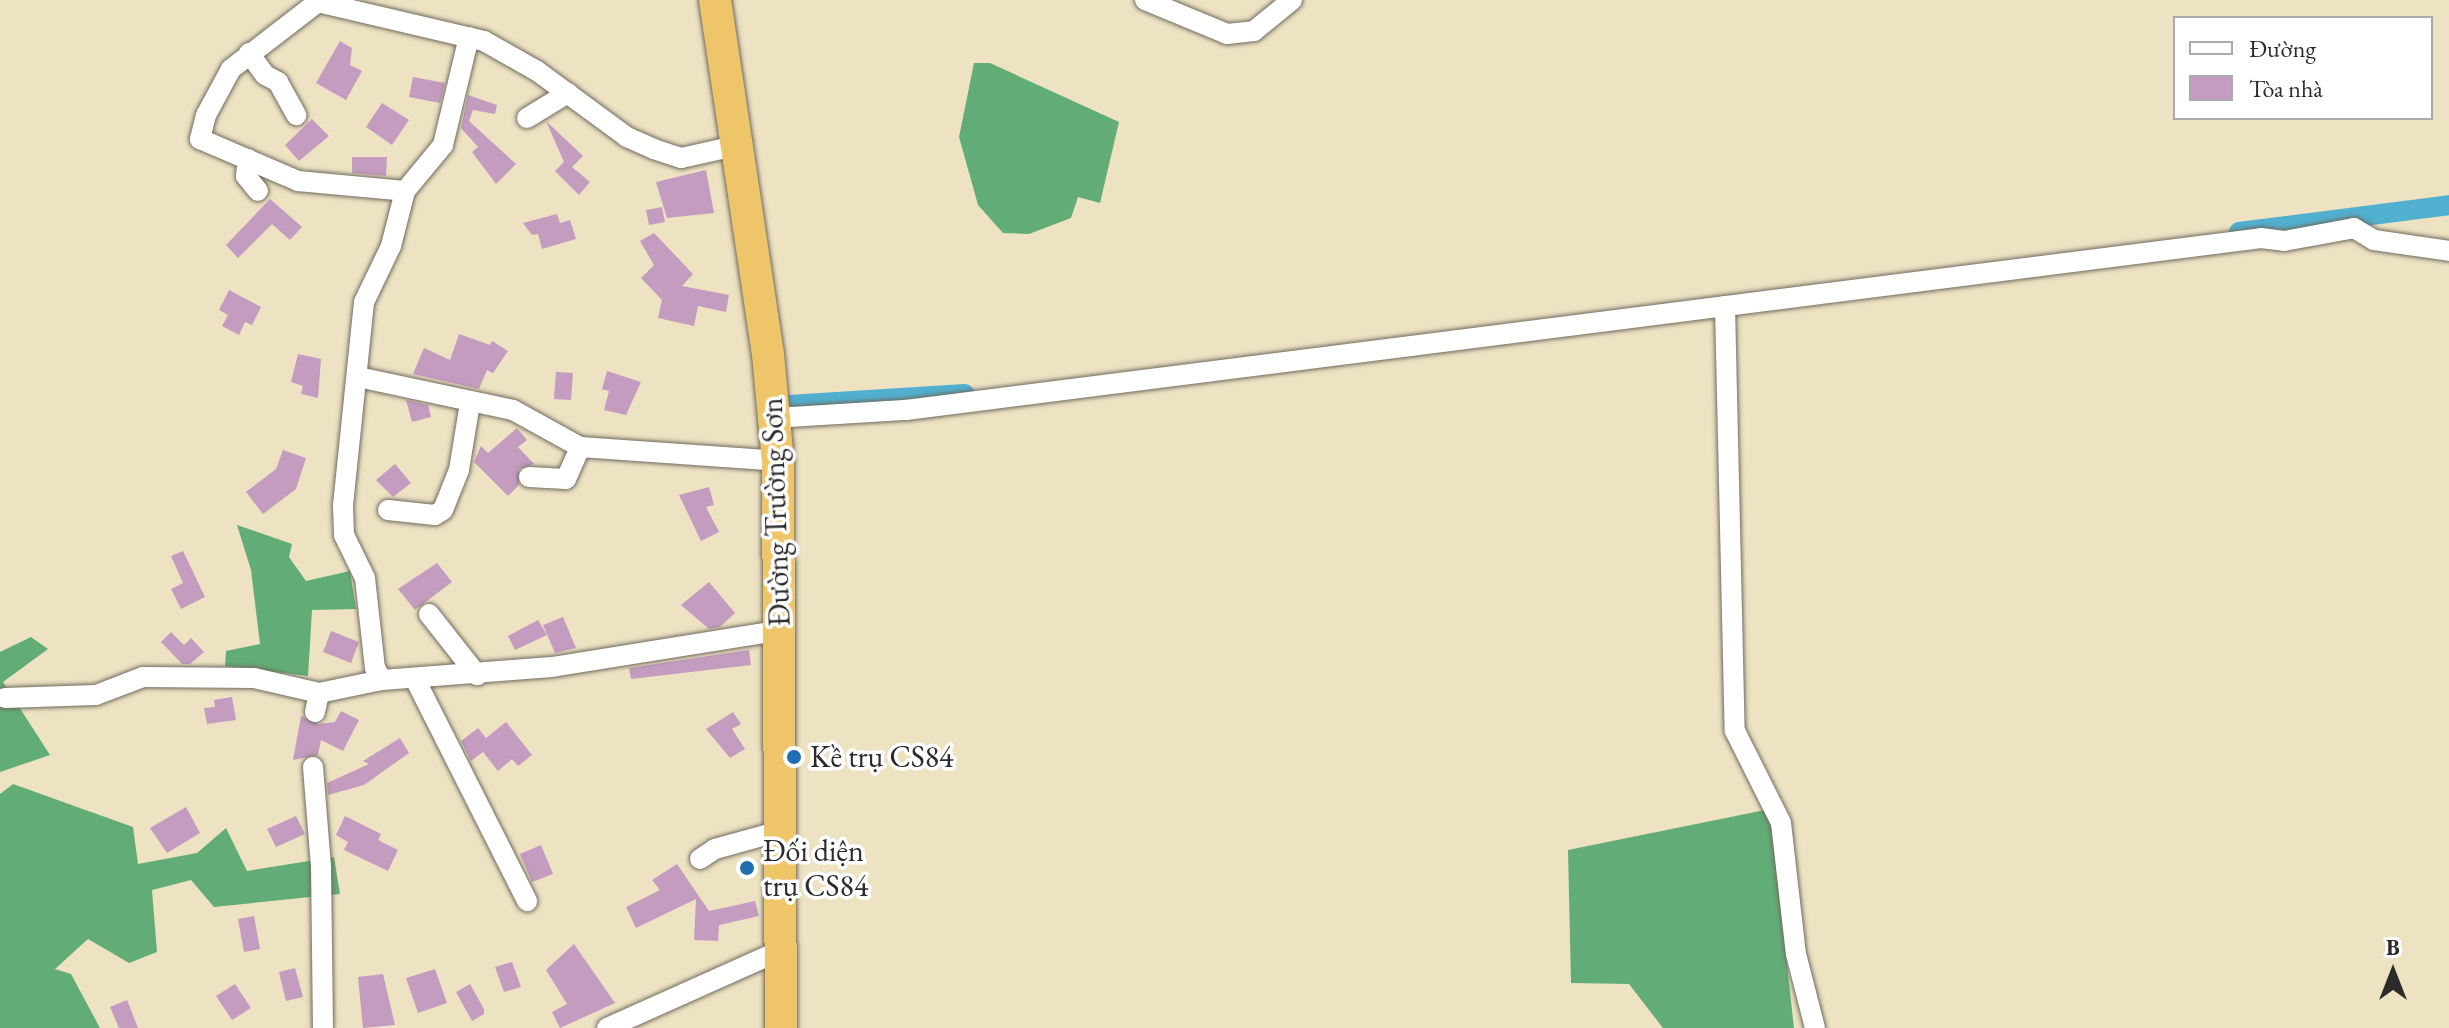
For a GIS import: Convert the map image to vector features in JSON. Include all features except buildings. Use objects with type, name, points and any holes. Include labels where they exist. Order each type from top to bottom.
[{"type":"highway","name":"Đường Trường Sơn","points":[[715,0],[778,461],[782,630],[781,1028]]},
{"type":"street","points":[[1145,0],[1227,34],[1254,31],[1292,0]]},
{"type":"street","points":[[405,191],[298,181],[200,139],[217,91],[249,53],[318,2],[469,37],[568,93],[627,137],[654,149],[681,158],[735,146]]},
{"type":"street","points":[[382,680],[375,668],[365,578],[344,535],[364,302],[391,246],[405,191],[443,145],[469,37]]},
{"type":"street","points":[[249,53],[265,75],[278,82],[296,115]]},
{"type":"street","points":[[527,118],[568,93]]},
{"type":"street","points":[[248,159],[246,176],[258,191]]},
{"type":"street","points":[[774,418],[906,410],[2261,238],[2284,241],[2354,228],[2374,240],[2449,251]]},
{"type":"street","points":[[1725,306],[1735,731],[1781,823],[1796,954],[1815,1028]]},
{"type":"street","points":[[358,377],[415,385],[470,403],[513,410],[580,447],[778,461]]},
{"type":"street","points":[[388,510],[435,515],[443,510],[459,470],[470,403]]},
{"type":"street","points":[[529,477],[566,479],[580,447]]},
{"type":"street","points":[[429,614],[477,675]]},
{"type":"street","points":[[5,698],[96,695],[143,677],[254,678],[317,703],[382,680],[477,675],[782,630]]},
{"type":"street","points":[[415,679],[527,901]]},
{"type":"street","points":[[313,767],[321,866],[321,1028],[330,1028]]},
{"type":"street","points":[[700,859],[715,849],[780,831]]},
{"type":"street","points":[[607,1028],[779,951]]},
{"type":"green space","points":[[974,63],[990,63],[1119,122],[1100,203],[1078,197],[1071,218],[1029,234],[1003,233],[978,205],[959,137]]},
{"type":"green space","points":[[237,525],[292,544],[289,557],[306,581],[350,571],[356,609],[312,610],[308,676],[225,666],[226,651],[260,644],[251,570]]},
{"type":"green space","points":[[31,637],[48,649],[3,682],[50,755],[0,772],[0,652]]},
{"type":"green space","points":[[13,784],[133,827],[138,864],[197,853],[226,828],[247,871],[334,857],[340,894],[214,907],[191,880],[152,890],[157,952],[129,963],[88,939],[55,969],[71,974],[100,1028],[0,1028],[0,794]]},
{"type":"green space","points":[[1770,809],[1794,1028],[1663,1028],[1629,984],[1571,983],[1568,850]]},
{"type":"waterway","points":[[2239,232],[2449,205]]},
{"type":"waterway","points":[[773,406],[965,394]]},
{"type":"place","name":"Kề trụ CS84","points":[[794,757]]},
{"type":"place","name":"Đối diện trụ CS84","points":[[747,868]]}]
